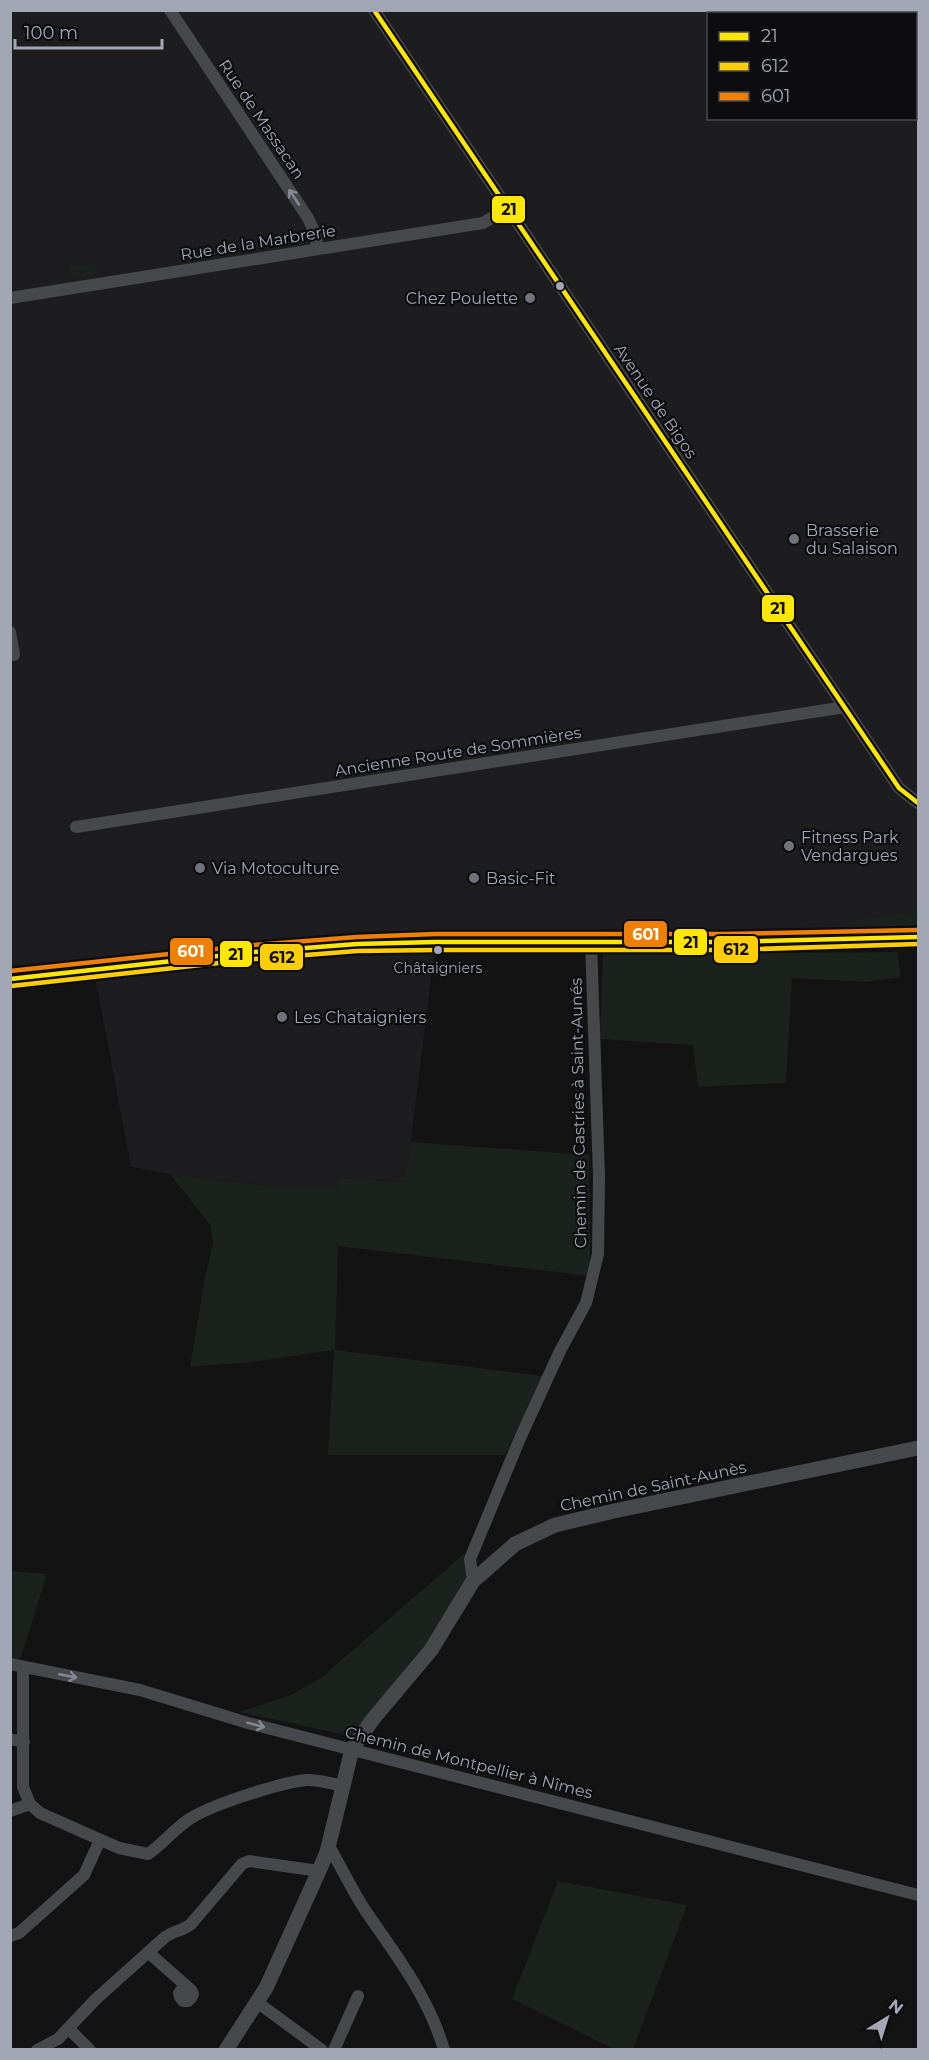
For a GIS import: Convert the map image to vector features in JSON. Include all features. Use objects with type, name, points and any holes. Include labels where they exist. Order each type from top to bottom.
[{"type":"main road","points":[[10,979],[254,952],[357,944],[917,938]]},
{"type":"street","name":"Rue de Massacan","points":[[170,10],[309,218],[316,236],[317,249]]},
{"type":"street","name":"Avenue de Bigos","points":[[374,10],[899,788],[918,803]]},
{"type":"street","name":"Rue de la Marbrerie","points":[[10,298],[483,223],[507,208]]},
{"type":"street","points":[[10,632],[14,655]]},
{"type":"street","name":"Ancienne Route de Sommières","points":[[76,827],[845,707]]},
{"type":"street","name":"Chemin de Castries à Saint-Aunés","points":[[473,1581],[470,1559],[521,1436],[560,1351],[586,1303],[598,1254],[599,1176],[591,942]]},
{"type":"street","name":"Chemin de Saint-Aunès","points":[[352,1749],[373,1719],[431,1650],[473,1581],[515,1544],[555,1525],[918,1448]]},
{"type":"street","points":[[17,1665],[24,1742],[23,1788],[30,1804],[40,1813],[119,1848],[148,1854],[162,1845],[190,1819],[222,1804],[275,1787],[308,1780],[343,1786]]},
{"type":"street","name":"Chemin de Montpellier à Nîmes","points":[[17,1665],[140,1690],[248,1723],[918,1895]]},
{"type":"street","points":[[10,1739],[24,1742]]},
{"type":"street","points":[[226,2049],[266,1988],[319,1871],[328,1846],[352,1749]]},
{"type":"street","points":[[10,1811],[30,1804]]},
{"type":"street","points":[[10,1936],[19,1934],[84,1875],[100,1840]]},
{"type":"street","points":[[328,1846],[363,1907],[418,1989],[431,2014],[444,2049]]},
{"type":"street","points":[[37,2049],[58,2038],[69,2029],[96,1999],[168,1934],[182,1931],[191,1924],[238,1867],[249,1861],[319,1871]]},
{"type":"street","points":[[148,1953],[186,1988]]},
{"type":"street","points":[[334,2049],[358,1996]]},
{"type":"street","points":[[257,2002],[322,2049]]},
{"type":"street","points":[[69,2029],[90,2049]]},
{"type":"shaded area","points":[[10,11],[918,11],[918,930],[758,930],[436,936],[406,1182],[340,1178],[340,1187],[287,1188],[131,1167],[90,958],[11,968]]},
{"type":"shaded area","points":[[95,264],[97,274],[71,277],[69,267]]},
{"type":"shaded area","points":[[918,911],[918,925],[850,928],[851,921]]},
{"type":"shaded area","points":[[897,952],[901,977],[866,982],[792,978],[786,1083],[698,1087],[693,1045],[600,1039],[603,954]]},
{"type":"shaded area","points":[[411,1142],[589,1155],[590,1276],[338,1246],[335,1350],[542,1376],[505,1455],[328,1455],[334,1350],[251,1362],[190,1367],[213,1243],[211,1226],[170,1174],[287,1188],[340,1187],[340,1178],[405,1182]]},
{"type":"shaded area","points":[[465,1553],[466,1579],[427,1644],[351,1736],[239,1712],[291,1695],[321,1678]]},
{"type":"shaded area","points":[[10,1571],[47,1574],[20,1660],[11,1658]]},
{"type":"shaded area","points":[[558,1881],[687,1905],[633,2049],[613,2049],[512,1999]]},
{"type":"transit line","name":"21","points":[[374,10],[899,788],[918,803]]},
{"type":"transit line","name":"601","points":[[10,971],[253,945],[357,937],[435,934],[726,934],[918,930]]},
{"type":"transit line","name":"21","points":[[10,979],[254,952],[357,944],[726,942],[918,937]]},
{"type":"transit line","name":"612","points":[[11,986],[255,959],[357,951],[726,950],[918,944]]},
{"type":"place","name":"Chez Poulette","points":[[530,298]]},
{"type":"place","name":"Brasserie du Salaison","points":[[794,539]]},
{"type":"place","name":"Fitness Park Vendargues","points":[[789,846]]},
{"type":"place","name":"Via Motoculture","points":[[200,868]]},
{"type":"place","name":"Basic-Fit","points":[[474,878]]},
{"type":"place","name":"Châtaigniers","points":[[438,950]]},
{"type":"place","name":"Les Chataigniers","points":[[282,1017]]}]
